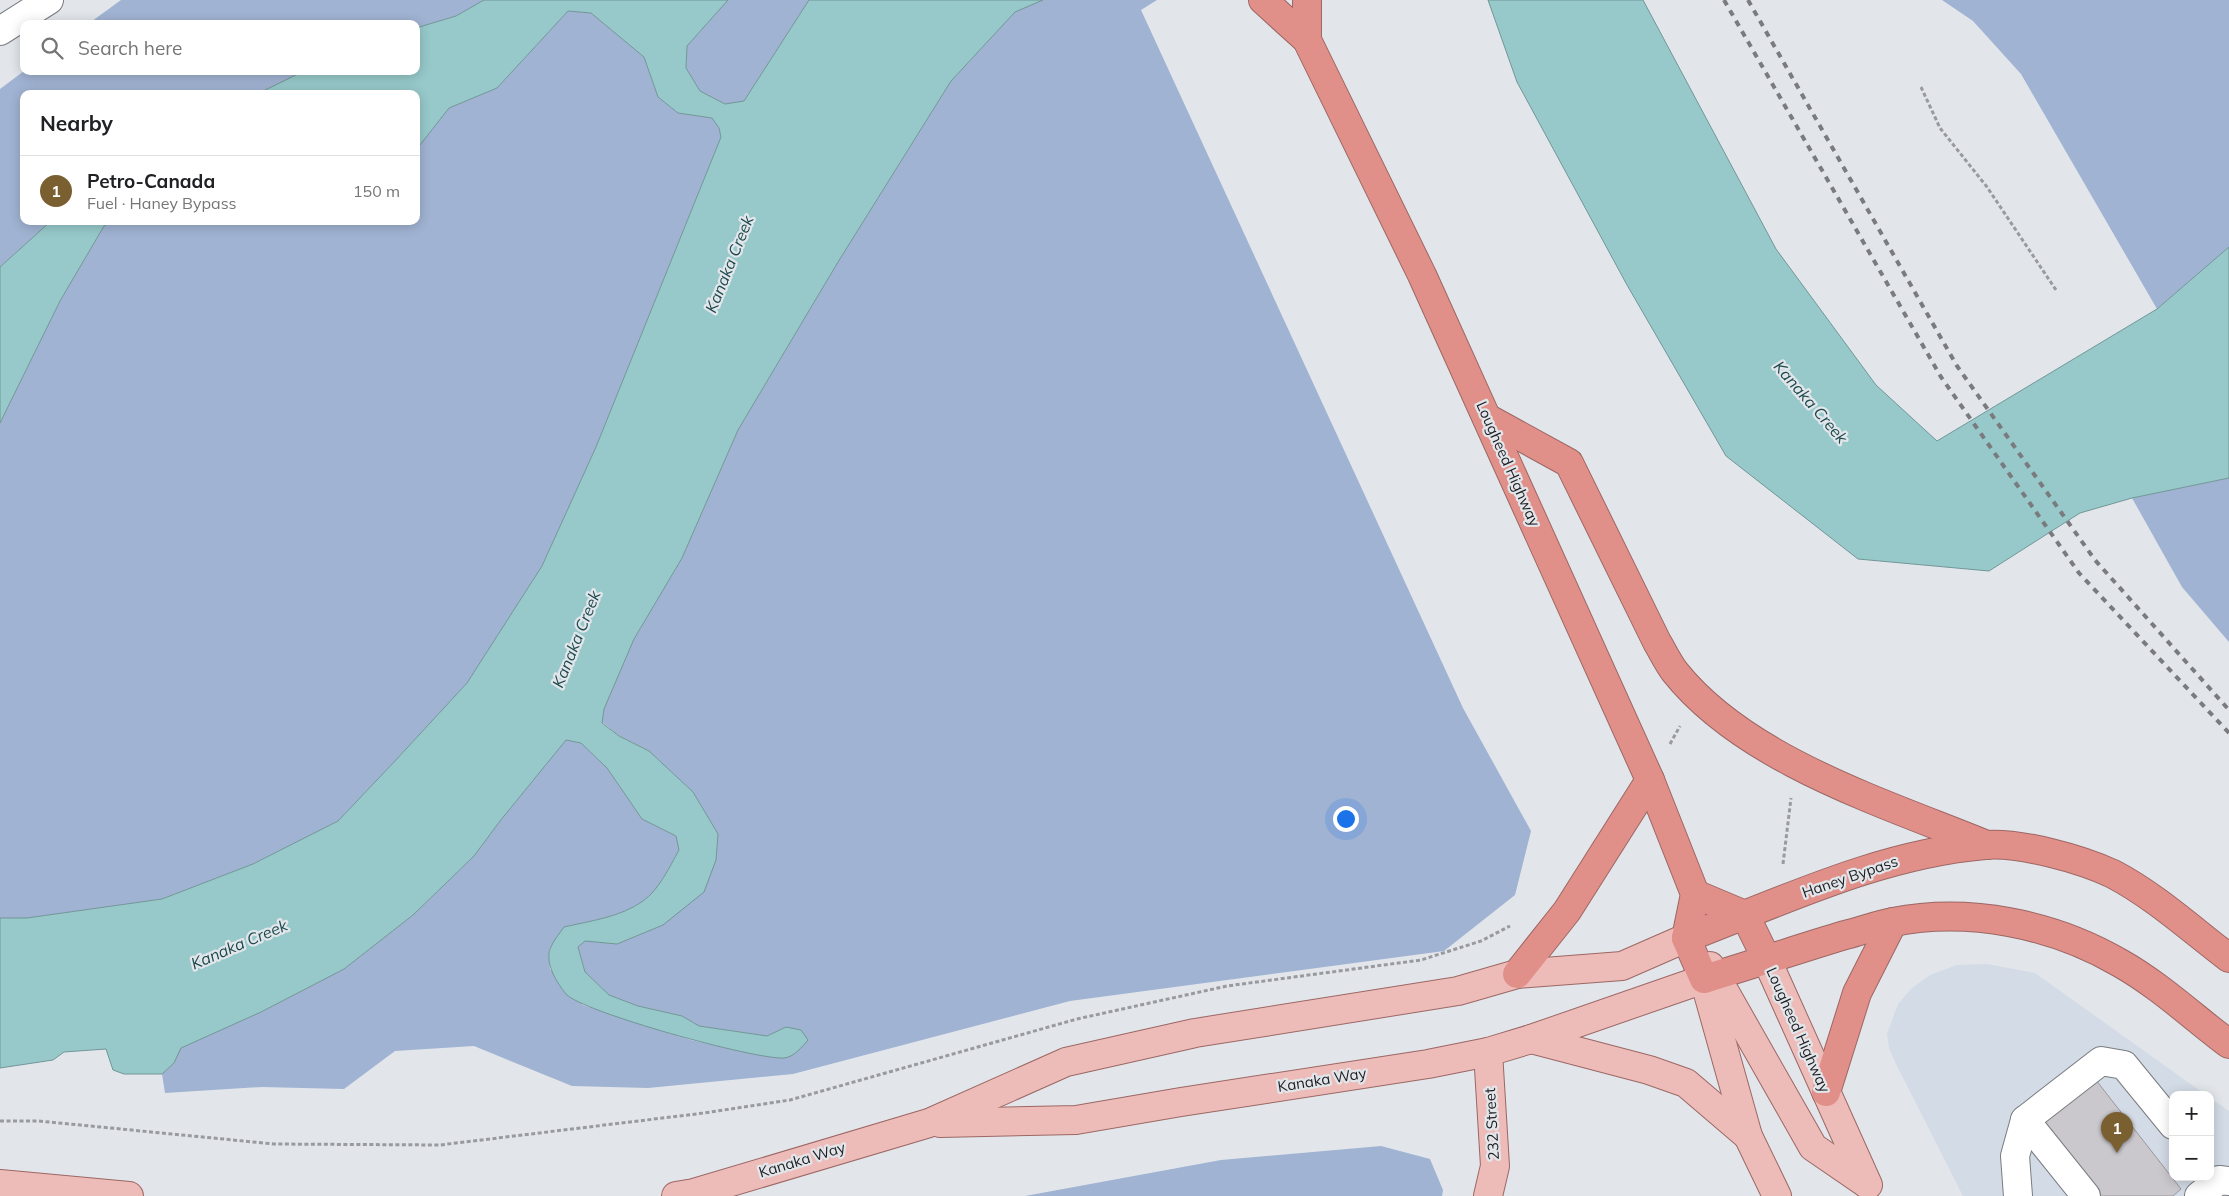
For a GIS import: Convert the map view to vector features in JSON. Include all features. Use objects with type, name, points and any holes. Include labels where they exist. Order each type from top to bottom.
[{"type":"highway","name":"Lougheed Highway","points":[[1263,0],[1307,40],[1422,275],[1650,780],[1695,894]]},
{"type":"highway","name":"Lougheed Highway","points":[[1307,0],[1307,40]]},
{"type":"highway","points":[[1487,418],[1570,463],[1657,642],[1674,671],[1705,704],[1803,770],[1986,845]]},
{"type":"highway","points":[[1517,974],[1567,911],[1650,780]]},
{"type":"highway","name":"Haney Bypass","points":[[1688,937],[1888,862],[1931,852],[1986,845],[2030,849],[2070,858],[2112,874],[2151,898],[2229,958]]},
{"type":"highway","points":[[1688,937],[1695,894],[1745,915]]},
{"type":"highway","name":"Lougheed Highway","points":[[1745,915],[1766,958]]},
{"type":"highway","points":[[1710,977],[1766,958],[1893,922],[1932,917],[1973,918],[2015,923],[2052,932],[2087,946],[2120,963],[2149,982],[2229,1044]]},
{"type":"highway","points":[[1826,1092],[1857,993],[1893,922]]},
{"type":"main road","name":"Kanaka Way","points":[[676,1196],[694,1193],[928,1123],[1066,1062],[1195,1033],[1458,991],[1517,974],[1622,966],[1688,937]]},
{"type":"main road","points":[[1688,937],[1710,977],[1813,1147],[1870,1190]]},
{"type":"main road","name":"Lougheed Highway","points":[[1766,958],[1870,1190]]},
{"type":"main road","name":"Kanaka Way","points":[[928,1123],[1076,1120],[1428,1064],[1488,1052],[1531,1039],[1710,977]]},
{"type":"main road","points":[[1710,977],[1748,1136],[1777,1196]]},
{"type":"main road","points":[[1531,1039],[1649,1070],[1686,1083],[1748,1136]]},
{"type":"main road","name":"232 Street","points":[[1488,1052],[1495,1166],[1488,1196]]},
{"type":"main road","points":[[0,1184],[129,1196]]},
{"type":"street","points":[[0,31],[49,0]]},
{"type":"street","points":[[2018,1196],[2015,1156],[2025,1120],[2101,1061],[2124,1065],[2169,1120]]},
{"type":"street","points":[[2025,1120],[2086,1196]]},
{"type":"path","points":[[1921,87],[1940,128],[1987,187],[2056,290]]},
{"type":"path","points":[[1650,780],[1683,721]]},
{"type":"path","points":[[1782,872],[1791,793]]},
{"type":"path","points":[[0,1121],[39,1121],[274,1144],[440,1145],[704,1113],[790,1100],[1077,1019],[1226,986],[1421,960],[1481,941],[1512,924]]},
{"type":"shaded area","points":[[121,0],[484,0],[456,16],[420,27],[420,20],[94,20]]},
{"type":"shaded area","points":[[728,0],[809,0],[744,101],[725,104],[700,91],[686,68],[687,46]]},
{"type":"shaded area","points":[[1040,0],[1157,0],[1141,10],[1463,708],[1531,831],[1515,895],[1444,951],[1070,1001],[793,1074],[648,1088],[572,1086],[474,1046],[395,1051],[344,1089],[262,1087],[165,1093],[162,1074],[174,1063],[180,1048],[261,1012],[344,969],[413,915],[474,856],[566,740],[581,743],[607,768],[642,819],[676,836],[679,850],[659,884],[643,901],[615,915],[564,927],[549,950],[550,969],[583,1005],[691,1040],[745,1052],[786,1027],[767,1036],[699,1026],[682,1016],[638,1006],[609,995],[585,972],[578,946],[585,940],[617,944],[663,925],[716,860],[718,834],[693,792],[649,751],[619,736],[602,722],[604,709],[634,639],[682,558],[738,430],[838,262],[951,81],[1015,12]]},
{"type":"shaded area","points":[[1942,0],[2229,0],[2229,247],[2157,309],[2021,74],[1973,21]]},
{"type":"shaded area","points":[[568,11],[591,13],[644,57],[658,97],[678,113],[712,118],[719,128],[721,137],[596,447],[542,566],[467,683],[338,821],[253,864],[162,899],[27,918],[0,918],[0,423],[60,301],[104,226],[420,225],[420,145],[449,108],[497,88]]},
{"type":"shaded area","points":[[20,74],[296,75],[265,90],[20,90],[20,225],[47,225],[0,267],[0,89]]},
{"type":"shaded area","points":[[2229,478],[2229,642],[2182,587],[2132,498]]},
{"type":"shaded area","points":[[1987,964],[2035,973],[2200,1091],[2169,1091],[2169,1181],[2214,1181],[2214,1101],[2229,1111],[2229,1196],[1963,1196],[1896,1064],[1889,1048],[1887,1034],[1898,1004],[1912,988],[1930,975],[1957,965]]},
{"type":"shaded area","points":[[1381,1146],[1430,1159],[1443,1190],[1442,1196],[1025,1196],[1221,1160]]},
{"type":"water","name":"Kanaka Creek","points":[[484,0],[728,0],[687,46],[686,68],[700,91],[725,104],[744,101],[809,0],[1043,0],[1015,12],[951,81],[838,262],[738,430],[682,558],[634,639],[604,709],[602,723],[619,736],[649,751],[693,792],[718,834],[716,860],[704,892],[663,925],[617,944],[585,941],[578,947],[585,972],[609,995],[638,1006],[682,1016],[699,1026],[767,1036],[786,1027],[801,1030],[808,1040],[791,1056],[784,1058],[767,1057],[670,1034],[603,1012],[579,1002],[566,994],[553,973],[549,961],[550,949],[564,927],[615,915],[643,901],[659,884],[679,850],[676,836],[642,819],[607,768],[581,743],[566,740],[474,856],[413,915],[344,969],[261,1012],[181,1048],[174,1063],[162,1074],[124,1074],[113,1070],[106,1049],[64,1052],[53,1060],[0,1068],[0,918],[27,918],[162,899],[253,864],[338,821],[467,683],[542,566],[596,447],[721,137],[719,128],[712,118],[678,113],[658,97],[644,57],[591,13],[568,11],[497,88],[449,108],[420,145],[420,90],[265,90],[296,75],[420,75],[420,27],[456,16]]},
{"type":"water","name":"Kanaka Creek","points":[[1488,0],[1643,0],[1776,249],[1876,385],[1937,441],[2157,309],[2229,247],[2229,478],[2132,498],[2080,513],[1989,571],[1858,559],[1726,456],[1627,285],[1517,82]]},
{"type":"water","points":[[47,225],[106,225],[60,301],[0,423],[0,267]]},
{"type":"building","points":[[2092,1075],[2169,1174],[2169,1181],[2175,1181],[2181,1189],[2173,1196],[2097,1196],[2037,1119]]},
{"type":"railway","points":[[1724,0],[1941,377],[2079,573],[2229,733]]},
{"type":"railway","points":[[1748,0],[1957,366],[2095,560],[2229,710]]},
{"type":"place","name":"Petro-Canada","points":[[2117,1153]]}]
